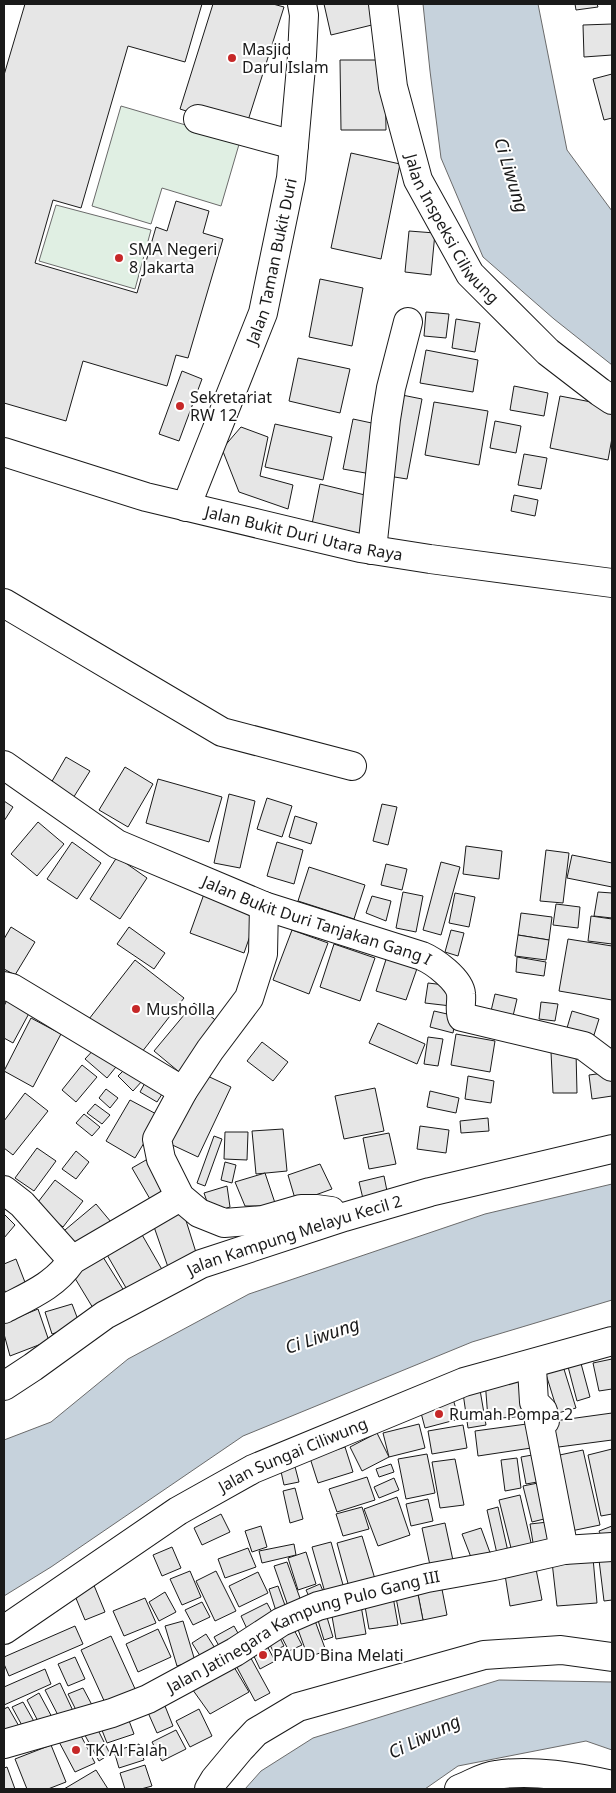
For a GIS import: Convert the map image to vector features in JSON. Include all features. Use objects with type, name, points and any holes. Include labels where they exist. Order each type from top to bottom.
[{"type":"street","name":"Jalan Taman Bukit Duri","points":[[186,507],[263,313],[291,178],[302,56],[304,15],[302,4]]},
{"type":"street","name":"Jalan Inspeksi Ciliwung","points":[[383,4],[393,87],[418,180],[470,274],[548,352],[612,400]]},
{"type":"street","points":[[198,119],[294,145]]},
{"type":"street","points":[[372,550],[386,419],[391,388],[408,322]]},
{"type":"street","name":"Jalan Bukit Duri Utara Raya","points":[[4,452],[146,497],[372,550],[612,583]]},
{"type":"street","points":[[4,603],[222,732],[352,766]]},
{"type":"street","name":"Jalan Bukit Duri Tanjakan Gang I","points":[[4,765],[117,844],[264,906],[427,958],[441,967],[460,988],[460,1012],[462,1018],[584,1046],[612,1067]]},
{"type":"street","points":[[264,906],[263,954],[249,998],[182,1091],[157,1139],[161,1159],[180,1197],[199,1213],[224,1223],[263,1220],[301,1210],[331,1211]]},
{"type":"street","points":[[4,986],[12,988],[182,1091]]},
{"type":"street","name":"Jalan Kampung Melayu Kecil 2","points":[[4,1386],[105,1315],[201,1264],[344,1217],[430,1192],[612,1149]]},
{"type":"street","points":[[4,1190],[22,1204],[72,1260]]},
{"type":"street","points":[[4,1309],[55,1281],[66,1270],[72,1260],[180,1197]]},
{"type":"street","name":"Jalan Sungai Ciliwung","points":[[4,1630],[178,1511],[253,1469],[464,1382],[612,1341]]},
{"type":"street","points":[[532,1369],[534,1402],[543,1411],[544,1421],[539,1421],[564,1550]]},
{"type":"street","name":"Jalan Jatinegara Kampung Pulo Gang III","points":[[4,1744],[112,1713],[148,1699],[235,1652],[281,1622],[318,1606],[427,1578],[494,1566],[564,1550],[612,1547]]},
{"type":"street","points":[[209,1789],[215,1778],[256,1732],[298,1707],[484,1655],[561,1650],[612,1657]]},
{"type":"street","points":[[459,1789],[494,1775],[538,1774],[577,1777],[612,1785]]},
{"type":"green space","points":[[121,106],[240,141],[221,206],[162,188],[151,224],[92,206]]},
{"type":"green space","points":[[56,205],[151,230],[135,289],[39,261]]},
{"type":"water","name":"Ci Liwung","points":[[423,4],[538,4],[567,150],[612,211],[612,365],[554,319],[483,257],[441,158]]},
{"type":"water","name":"Ci Liwung","points":[[612,1184],[612,1300],[472,1342],[243,1436],[51,1567],[4,1596],[4,1440],[51,1422],[128,1359],[249,1294],[485,1214]]},
{"type":"water","name":"Ci Liwung","points":[[499,1680],[612,1682],[612,1750],[586,1741],[458,1766],[425,1789],[245,1789],[261,1771],[313,1738]]},
{"type":"building","points":[[25,4],[202,4],[185,62],[128,46],[81,208],[53,200],[35,263],[137,293],[156,227],[167,231],[176,201],[209,211],[203,233],[223,239],[188,358],[176,355],[167,386],[83,361],[66,421],[4,403],[4,75]]},
{"type":"building","name":"Masjid Darul Islam","points":[[213,4],[273,4],[284,7],[245,130],[180,109]]},
{"type":"building","points":[[324,4],[375,4],[380,23],[331,35]]},
{"type":"building","points":[[575,4],[597,4],[598,7],[576,10]]},
{"type":"building","points":[[612,24],[612,55],[584,57],[583,25]]},
{"type":"building","points":[[340,60],[385,60],[386,130],[341,130]]},
{"type":"building","points":[[612,74],[612,118],[604,120],[593,79]]},
{"type":"building","points":[[351,153],[400,164],[381,259],[331,248]]},
{"type":"building","points":[[409,231],[435,233],[431,275],[405,272]]},
{"type":"building","points":[[320,279],[363,288],[352,346],[309,337]]},
{"type":"building","points":[[426,312],[449,314],[446,338],[424,336]]},
{"type":"building","points":[[456,319],[480,323],[475,352],[452,348]]},
{"type":"building","points":[[426,350],[478,360],[473,392],[420,383]]},
{"type":"building","points":[[298,358],[350,369],[340,413],[289,401]]},
{"type":"building","name":"Sekretariat RW 12","points":[[182,371],[202,379],[179,441],[159,434]]},
{"type":"building","points":[[514,386],[548,393],[544,416],[510,410]]},
{"type":"building","points":[[397,394],[422,399],[407,479],[382,475]]},
{"type":"building","points":[[560,396],[612,406],[612,438],[608,460],[550,448]]},
{"type":"building","points":[[434,402],[488,411],[479,465],[425,455]]},
{"type":"building","points":[[353,419],[381,425],[371,474],[343,469]]},
{"type":"building","points":[[495,421],[521,426],[516,453],[490,448]]},
{"type":"building","points":[[275,424],[332,437],[323,480],[265,467]]},
{"type":"building","points":[[241,427],[268,437],[260,476],[293,485],[288,509],[239,492],[222,449]]},
{"type":"building","points":[[524,454],[547,458],[541,489],[518,485]]},
{"type":"building","points":[[320,484],[369,496],[361,535],[312,524]]},
{"type":"building","points":[[514,495],[538,500],[535,516],[511,511]]},
{"type":"building","points":[[66,757],[90,771],[70,803],[47,790]]},
{"type":"building","points":[[125,767],[153,784],[128,827],[99,810]]},
{"type":"building","points":[[158,779],[222,797],[209,842],[146,823]]},
{"type":"building","points":[[229,794],[255,801],[240,868],[214,863]]},
{"type":"building","points":[[267,798],[292,806],[282,837],[257,829]]},
{"type":"building","points":[[4,801],[13,807],[4,821]]},
{"type":"building","points":[[382,804],[397,807],[388,845],[373,841]]},
{"type":"building","points":[[295,816],[317,823],[311,844],[289,837]]},
{"type":"building","points":[[38,822],[64,844],[37,876],[11,854]]},
{"type":"building","points":[[72,842],[101,863],[77,899],[47,879]]},
{"type":"building","points":[[277,842],[303,850],[294,884],[267,876]]},
{"type":"building","points":[[466,846],[502,851],[499,879],[463,874]]},
{"type":"building","points":[[546,850],[569,853],[563,903],[540,901]]},
{"type":"building","points":[[572,855],[612,863],[612,887],[567,878]]},
{"type":"building","points":[[117,857],[147,878],[120,919],[90,899]]},
{"type":"building","points":[[441,862],[460,867],[441,935],[423,930]]},
{"type":"building","points":[[386,864],[407,869],[402,890],[381,885]]},
{"type":"building","points":[[309,867],[365,885],[354,919],[298,901]]},
{"type":"building","points":[[403,892],[423,896],[416,932],[396,928]]},
{"type":"building","points":[[598,892],[612,893],[612,918],[594,916]]},
{"type":"building","points":[[455,893],[475,897],[469,927],[449,923]]},
{"type":"building","points":[[204,894],[258,913],[244,953],[190,933]]},
{"type":"building","points":[[372,896],[391,901],[386,921],[366,913]]},
{"type":"building","points":[[556,904],[580,907],[578,928],[553,925]]},
{"type":"building","points":[[521,913],[552,917],[549,940],[518,935]]},
{"type":"building","points":[[591,916],[612,919],[612,944],[588,941]]},
{"type":"building","points":[[11,927],[35,942],[15,975],[4,969],[4,939]]},
{"type":"building","points":[[129,927],[165,953],[154,969],[117,944]]},
{"type":"building","points":[[292,930],[328,943],[309,994],[273,980]]},
{"type":"building","points":[[451,930],[464,933],[458,956],[445,952]]},
{"type":"building","points":[[518,935],[549,940],[546,960],[515,956]]},
{"type":"building","points":[[568,939],[612,946],[612,1000],[559,991]]},
{"type":"building","points":[[334,944],[375,958],[360,1001],[320,987]]},
{"type":"building","points":[[389,950],[420,960],[406,1000],[376,991]]},
{"type":"building","points":[[517,957],[546,962],[544,976],[516,972]]},
{"type":"building","name":"Musholla","points":[[135,960],[184,998],[138,1057],[89,1019]]},
{"type":"building","points":[[428,983],[453,986],[451,1006],[425,1003]]},
{"type":"building","points":[[10,994],[33,1006],[13,1043],[4,1038],[4,1006]]},
{"type":"building","points":[[495,994],[517,999],[513,1016],[491,1011]]},
{"type":"building","points":[[541,1002],[558,1004],[555,1021],[539,1019]]},
{"type":"building","points":[[194,1003],[224,1027],[184,1076],[154,1051]]},
{"type":"building","points":[[434,1011],[456,1016],[453,1033],[430,1027]]},
{"type":"building","points":[[572,1011],[599,1019],[594,1035],[567,1028]]},
{"type":"building","points":[[31,1018],[61,1034],[33,1087],[4,1071]]},
{"type":"building","points":[[378,1023],[425,1044],[417,1064],[369,1043]]},
{"type":"building","points":[[456,1034],[495,1041],[490,1072],[451,1065]]},
{"type":"building","points":[[428,1037],[443,1039],[438,1066],[424,1064]]},
{"type":"building","points":[[262,1042],[288,1062],[273,1081],[247,1061]]},
{"type":"building","points":[[99,1044],[120,1062],[107,1078],[85,1059]]},
{"type":"building","points":[[551,1052],[576,1052],[577,1093],[553,1093]]},
{"type":"building","points":[[82,1065],[97,1077],[76,1102],[62,1090]]},
{"type":"building","points":[[128,1066],[143,1080],[133,1091],[118,1076]]},
{"type":"building","points":[[199,1072],[231,1087],[198,1157],[166,1142]]},
{"type":"building","points":[[612,1072],[612,1096],[592,1099],[589,1075]]},
{"type":"building","points":[[468,1076],[494,1081],[491,1103],[465,1099]]},
{"type":"building","points":[[146,1081],[164,1091],[157,1102],[140,1092]]},
{"type":"building","points":[[375,1088],[384,1131],[344,1139],[335,1096]]},
{"type":"building","points":[[106,1089],[118,1098],[110,1108],[99,1098]]},
{"type":"building","points":[[430,1091],[459,1098],[456,1113],[427,1107]]},
{"type":"building","points":[[25,1093],[48,1111],[13,1155],[4,1148],[4,1121]]},
{"type":"building","points":[[130,1100],[160,1116],[135,1158],[106,1141]]},
{"type":"building","points":[[95,1104],[110,1115],[102,1124],[87,1113]]},
{"type":"building","points":[[84,1114],[100,1127],[92,1136],[76,1123]]},
{"type":"building","points":[[488,1118],[489,1131],[461,1133],[460,1121]]},
{"type":"building","points":[[420,1126],[449,1130],[446,1153],[417,1149]]},
{"type":"building","points":[[283,1129],[287,1171],[256,1174],[252,1131]]},
{"type":"building","points":[[225,1132],[248,1132],[247,1160],[224,1159]]},
{"type":"building","points":[[389,1133],[396,1164],[369,1169],[363,1138]]},
{"type":"building","points":[[214,1136],[222,1139],[205,1186],[197,1183]]},
{"type":"building","points":[[37,1148],[56,1161],[34,1191],[15,1178]]},
{"type":"building","points":[[76,1151],[89,1162],[76,1179],[62,1169]]},
{"type":"building","points":[[153,1156],[171,1187],[150,1199],[132,1168]]},
{"type":"building","points":[[225,1162],[236,1165],[232,1183],[221,1180]]},
{"type":"building","points":[[320,1164],[332,1189],[296,1202],[288,1175]]},
{"type":"building","points":[[265,1173],[276,1206],[245,1206],[235,1182]]},
{"type":"building","points":[[384,1176],[389,1201],[365,1207],[359,1182]]},
{"type":"building","points":[[55,1180],[83,1201],[63,1227],[35,1206]]},
{"type":"building","points":[[227,1186],[230,1207],[211,1213],[204,1193]]},
{"type":"building","points":[[96,1204],[111,1222],[74,1253],[59,1235]]},
{"type":"building","points":[[183,1211],[199,1262],[169,1270],[152,1221]]},
{"type":"building","points":[[4,1214],[15,1225],[4,1238]]},
{"type":"building","points":[[141,1233],[164,1273],[129,1293],[106,1253]]},
{"type":"building","points":[[103,1257],[126,1294],[96,1313],[73,1275]]},
{"type":"building","points":[[16,1259],[28,1290],[8,1298],[4,1289],[4,1264]]},
{"type":"building","points":[[72,1304],[80,1325],[52,1334],[45,1312]]},
{"type":"building","points":[[38,1309],[49,1341],[10,1356],[4,1334],[4,1323]]},
{"type":"building","points":[[579,1356],[590,1397],[577,1401],[566,1359]]},
{"type":"building","points":[[612,1359],[612,1389],[599,1391],[593,1363]]},
{"type":"building","points":[[563,1366],[576,1408],[558,1413],[545,1371]]},
{"type":"building","points":[[524,1378],[527,1416],[488,1419],[485,1380]]},
{"type":"building","points":[[479,1384],[486,1425],[468,1428],[462,1386]]},
{"type":"building","name":"Rumah Pompa 2","points":[[453,1399],[459,1419],[425,1428],[420,1409]]},
{"type":"building","points":[[612,1413],[612,1440],[551,1448],[547,1422]]},
{"type":"building","points":[[534,1423],[538,1447],[478,1456],[475,1431]]},
{"type":"building","points":[[419,1424],[425,1448],[389,1457],[383,1433]]},
{"type":"building","points":[[463,1425],[467,1448],[432,1454],[428,1431]]},
{"type":"building","points":[[377,1433],[389,1457],[362,1471],[350,1447]]},
{"type":"building","points":[[345,1447],[353,1472],[318,1483],[310,1458]]},
{"type":"building","points":[[612,1449],[612,1514],[601,1516],[588,1455]]},
{"type":"building","points":[[583,1450],[600,1525],[571,1531],[555,1456]]},
{"type":"building","points":[[427,1454],[435,1493],[406,1499],[398,1459]]},
{"type":"building","points":[[538,1454],[543,1481],[526,1484],[521,1457]]},
{"type":"building","points":[[517,1458],[521,1488],[505,1491],[501,1460]]},
{"type":"building","points":[[455,1459],[464,1505],[440,1508],[432,1462]]},
{"type":"building","points":[[294,1463],[299,1482],[284,1485],[280,1467]]},
{"type":"building","points":[[391,1464],[394,1472],[379,1477],[376,1469]]},
{"type":"building","points":[[367,1477],[375,1500],[337,1512],[329,1489]]},
{"type":"building","points":[[394,1478],[399,1490],[379,1498],[374,1487]]},
{"type":"building","points":[[543,1482],[552,1517],[532,1522],[523,1486]]},
{"type":"building","points":[[295,1488],[303,1519],[290,1523],[283,1491]]},
{"type":"building","points":[[520,1495],[532,1547],[512,1552],[499,1500]]},
{"type":"building","points":[[397,1497],[410,1535],[378,1546],[364,1509]]},
{"type":"building","points":[[428,1499],[433,1521],[411,1526],[406,1504]]},
{"type":"building","points":[[362,1507],[369,1529],[343,1536],[336,1514]]},
{"type":"building","points":[[498,1507],[509,1556],[498,1558],[487,1510]]},
{"type":"building","points":[[221,1514],[230,1532],[202,1545],[194,1528]]},
{"type":"building","points":[[557,1521],[561,1545],[534,1549],[530,1524]]},
{"type":"building","points":[[445,1523],[454,1565],[431,1570],[422,1528]]},
{"type":"building","points":[[261,1526],[267,1547],[252,1552],[245,1531]]},
{"type":"building","points":[[612,1526],[612,1541],[605,1544],[599,1531]]},
{"type":"building","points":[[481,1528],[492,1558],[474,1565],[462,1534]]},
{"type":"building","points":[[362,1536],[375,1579],[349,1587],[337,1543]]},
{"type":"building","points":[[331,1542],[345,1592],[326,1596],[312,1547]]},
{"type":"building","points":[[294,1544],[296,1555],[262,1563],[259,1551]]},
{"type":"building","points":[[172,1547],[181,1568],[162,1576],[153,1555]]},
{"type":"building","points":[[248,1548],[256,1567],[225,1578],[218,1559]]},
{"type":"building","points":[[306,1552],[316,1584],[298,1590],[288,1558]]},
{"type":"building","points":[[593,1558],[597,1603],[557,1606],[552,1562]]},
{"type":"building","points":[[612,1559],[612,1600],[604,1601],[599,1560]]},
{"type":"building","points":[[287,1562],[301,1601],[288,1606],[274,1566]]},
{"type":"building","points":[[536,1569],[542,1600],[510,1606],[505,1575]]},
{"type":"building","points":[[190,1571],[201,1597],[182,1605],[170,1579]]},
{"type":"building","points":[[216,1571],[236,1611],[215,1621],[196,1581]]},
{"type":"building","points":[[258,1572],[268,1593],[239,1607],[229,1586]]},
{"type":"building","points":[[440,1579],[447,1615],[423,1620],[416,1584]]},
{"type":"building","points":[[93,1583],[105,1612],[85,1620],[73,1591]]},
{"type":"building","points":[[320,1584],[326,1598],[312,1603],[306,1590]]},
{"type":"building","points":[[416,1584],[423,1620],[401,1624],[394,1587]]},
{"type":"building","points":[[278,1586],[286,1608],[276,1611],[269,1589]]},
{"type":"building","points":[[392,1591],[398,1625],[369,1629],[363,1595]]},
{"type":"building","points":[[165,1592],[176,1612],[159,1621],[149,1602]]},
{"type":"building","points":[[145,1598],[156,1623],[124,1636],[113,1611]]},
{"type":"building","points":[[360,1600],[366,1634],[336,1639],[330,1605]]},
{"type":"building","points":[[202,1602],[210,1617],[193,1625],[185,1610]]},
{"type":"building","points":[[267,1603],[275,1618],[248,1631],[241,1616]]},
{"type":"building","points":[[326,1614],[333,1637],[324,1640],[317,1617]]},
{"type":"building","points":[[314,1618],[326,1651],[308,1657],[296,1624]]},
{"type":"building","points":[[183,1621],[195,1661],[177,1666],[165,1626]]},
{"type":"building","points":[[75,1626],[83,1644],[9,1676],[4,1664],[4,1657]]},
{"type":"building","points":[[234,1626],[243,1642],[223,1653],[214,1637]]},
{"type":"building","points":[[292,1626],[302,1645],[289,1651],[279,1632]]},
{"type":"building","points":[[158,1629],[171,1657],[138,1672],[126,1644]]},
{"type":"building","points":[[277,1632],[284,1646],[273,1651],[266,1637]]},
{"type":"building","points":[[206,1634],[218,1653],[204,1662],[192,1643]]},
{"type":"building","points":[[111,1636],[136,1691],[106,1705],[81,1650]]},
{"type":"building","name":"PAUD Bina Melati","points":[[265,1642],[275,1661],[260,1669],[251,1650]]},
{"type":"building","points":[[247,1651],[270,1693],[255,1701],[232,1658]]},
{"type":"building","points":[[75,1657],[85,1679],[68,1686],[58,1664]]},
{"type":"building","points":[[231,1662],[249,1692],[210,1714],[190,1686]]},
{"type":"building","points":[[45,1669],[51,1684],[4,1705],[4,1687]]},
{"type":"building","points":[[60,1683],[74,1713],[60,1719],[45,1690]]},
{"type":"building","points":[[83,1688],[92,1705],[77,1712],[68,1694]]},
{"type":"building","points":[[39,1693],[53,1719],[40,1725],[27,1700]]},
{"type":"building","points":[[163,1701],[173,1726],[157,1733],[146,1708]]},
{"type":"building","points":[[23,1702],[36,1725],[25,1731],[12,1707]]},
{"type":"building","points":[[8,1707],[20,1728],[4,1738],[4,1709]]},
{"type":"building","points":[[199,1709],[212,1736],[190,1747],[176,1721]]},
{"type":"building","points":[[125,1710],[134,1734],[107,1743],[98,1720]]},
{"type":"building","points":[[94,1722],[110,1754],[99,1761],[81,1728]]},
{"type":"building","name":"TK Al Falah","points":[[77,1728],[95,1763],[75,1772],[57,1738]]},
{"type":"building","points":[[176,1730],[186,1749],[162,1761],[152,1742]]},
{"type":"building","points":[[139,1744],[144,1760],[119,1768],[114,1751]]},
{"type":"building","points":[[51,1745],[66,1782],[48,1789],[27,1789],[15,1759]]},
{"type":"building","points":[[145,1765],[152,1786],[141,1789],[125,1789],[120,1773]]},
{"type":"building","points":[[7,1767],[15,1789],[4,1789],[4,1768]]},
{"type":"building","points":[[96,1770],[108,1789],[64,1789]]},
{"type":"place","name":"Masjid Darul Islam","points":[[232,58]]},
{"type":"place","name":"SMA Negeri 8 Jakarta","points":[[119,258]]},
{"type":"place","name":"Sekretariat RW 12","points":[[180,406]]},
{"type":"place","name":"Musholla","points":[[136,1009]]},
{"type":"place","name":"Rumah Pompa 2","points":[[439,1414]]},
{"type":"place","name":"PAUD Bina Melati","points":[[263,1655]]},
{"type":"place","name":"TK Al Falah","points":[[76,1750]]}]
